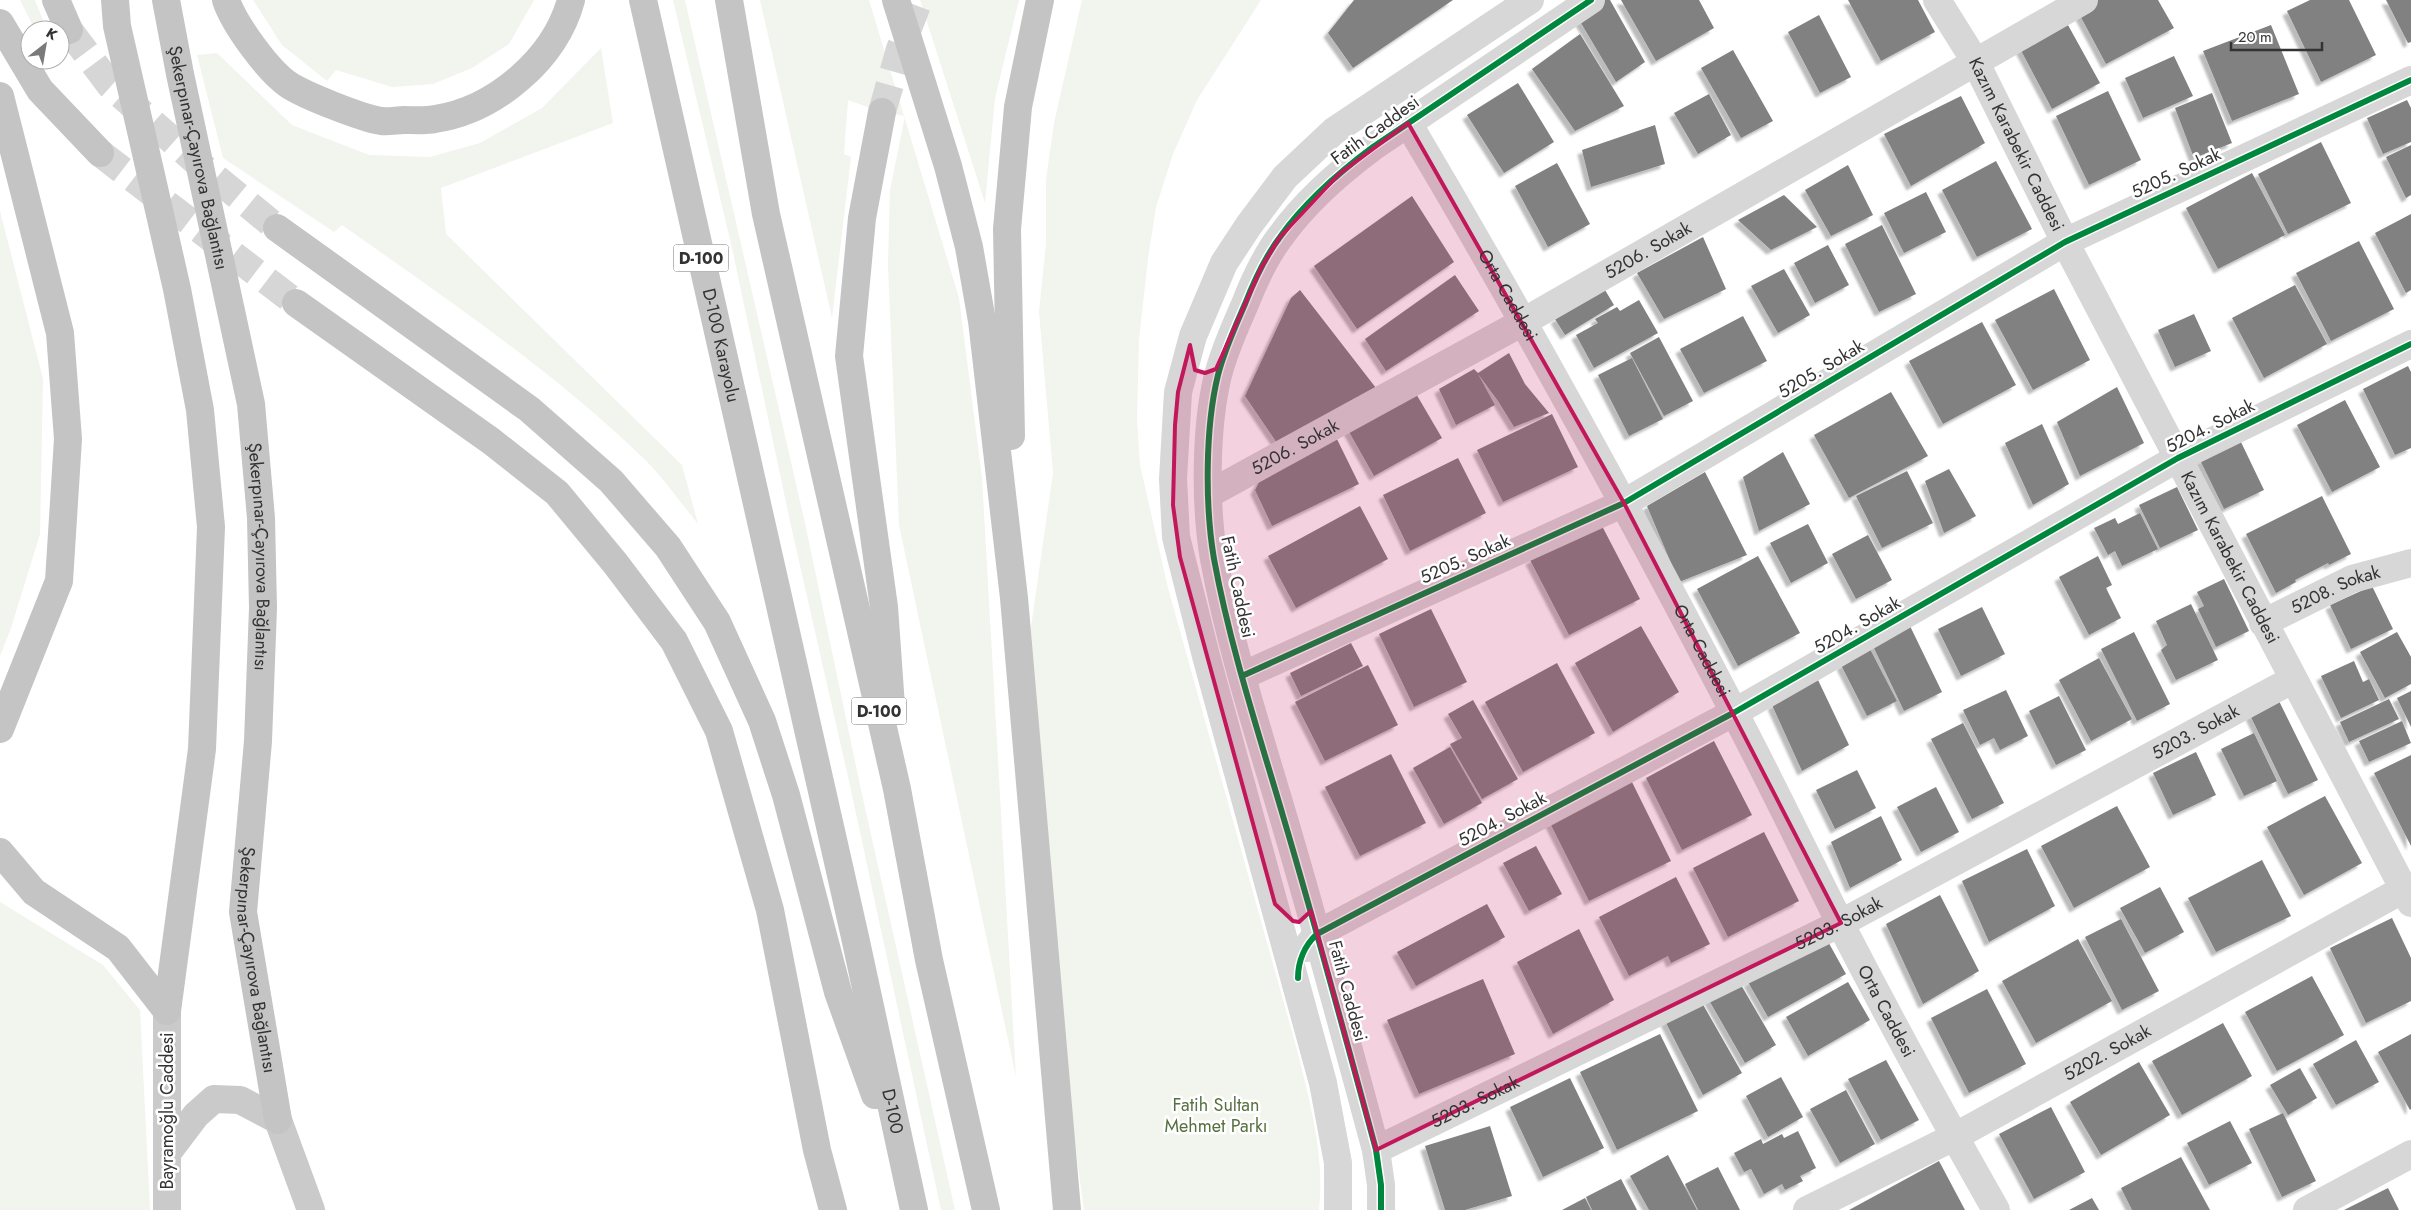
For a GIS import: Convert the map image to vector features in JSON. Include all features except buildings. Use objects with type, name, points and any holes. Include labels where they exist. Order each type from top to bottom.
[{"type":"highway","points":[[56,0],[65,20]]},
{"type":"highway","points":[[115,0],[117,26],[176,289],[200,410],[211,527],[202,749],[167,1011]]},
{"type":"highway","name":"Şekerpınar-Çayırova Bağlantısı","points":[[166,0],[180,74],[252,404],[261,518],[263,608],[258,740],[243,912],[278,1120]]},
{"type":"highway","points":[[226,0],[255,50],[288,84],[339,107],[381,121],[435,119],[478,106],[521,78],[544,52],[567,15],[571,0]]},
{"type":"highway","name":"D-100 Karayolu","points":[[643,0],[759,515]]},
{"type":"highway","name":"D-100","points":[[717,0],[897,789],[929,960],[986,1210]]},
{"type":"highway","points":[[729,0],[766,214]]},
{"type":"highway","points":[[896,0],[948,166],[969,247],[982,321],[1014,598],[1067,1210]]},
{"type":"highway","points":[[1014,598],[1007,229],[1018,107],[1040,0]]},
{"type":"highway","points":[[0,23],[40,90],[100,153]]},
{"type":"highway","points":[[0,96],[60,333],[68,439],[59,581],[0,729]]},
{"type":"highway","points":[[882,112],[862,218],[849,356],[884,606],[897,789]]},
{"type":"highway","points":[[277,228],[529,409],[611,480],[668,547],[717,622],[762,721],[786,795],[838,992],[868,1079],[903,1159]]},
{"type":"highway","points":[[296,303],[491,441],[557,493],[614,562],[674,641],[719,731],[770,910],[817,1150],[833,1210]]},
{"type":"highway","name":"D-100","points":[[759,515],[914,1210]]},
{"type":"highway","points":[[0,852],[34,892],[118,948],[167,1011]]},
{"type":"highway","points":[[1060,1132],[1078,1210]]},
{"type":"main road","name":"Bayramoğlu Caddesi","points":[[167,1011],[167,1210]]},
{"type":"main road","points":[[168,1152],[196,1115],[214,1099],[240,1100],[278,1120],[311,1210]]},
{"type":"street","points":[[1338,1210],[1338,1163],[1323,1083],[1298,983],[1180,557],[1173,505],[1175,425],[1178,392],[1190,345],[1205,305],[1236,243],[1266,200],[1302,160],[1334,131],[1530,0]]},
{"type":"street","name":"Fatih Caddesi","points":[[1381,1210],[1381,1185],[1376,1150],[1331,982],[1242,676],[1214,557],[1209,494],[1210,429],[1213,400],[1224,357],[1261,268],[1279,238],[1305,206],[1339,174],[1408,123],[1591,0]]},
{"type":"street","name":"Kazım Karabekir Caddesi","points":[[1938,0],[1975,61],[2065,242],[2292,680],[2407,896]]},
{"type":"street","name":"5206. Sokak","points":[[1209,494],[1523,322],[2084,0]]},
{"type":"street","name":"5205. Sokak","points":[[1242,676],[1624,503],[2065,242],[2411,80]]},
{"type":"street","name":"Orta Caddesi","points":[[1408,123],[1523,322],[1624,503],[1735,712],[1841,924],[1954,1136],[1996,1210]]},
{"type":"street","name":"5204. Sokak","points":[[1317,934],[1735,712],[2178,458],[2411,344]]},
{"type":"street","points":[[1190,345],[1192,364],[1200,373],[1211,373],[1224,357]]},
{"type":"street","points":[[1175,425],[1186,400],[1192,394],[1198,392],[1206,402],[1210,429]]},
{"type":"street","name":"5208. Sokak","points":[[2263,624],[2352,580],[2411,563]]},
{"type":"street","name":"5203. Sokak","points":[[1376,1150],[1841,924],[2292,680]]},
{"type":"street","points":[[1275,904],[1287,916],[1298,922],[1304,917],[1306,894]]},
{"type":"street","name":"5202. Sokak","points":[[1808,1210],[1954,1136],[2407,896]]},
{"type":"street","points":[[1275,904],[1285,918],[1294,925],[1305,932],[1317,934],[1305,950],[1298,968],[1298,983]]},
{"type":"street","points":[[1298,983],[1304,965],[1308,962],[1314,962],[1326,973],[1331,982]]},
{"type":"street","points":[[2307,1210],[2411,1154]]},
{"type":"highlighted area","points":[[1408,123],[1624,503],[1841,923],[1376,1150],[1311,911],[1299,922],[1293,921],[1275,904],[1180,557],[1173,505],[1175,425],[1178,392],[1190,345],[1195,370],[1205,373],[1216,369],[1261,268],[1279,238],[1339,174]]},
{"type":"green space","points":[[20,0],[35,0],[43,20],[30,20]]},
{"type":"green space","points":[[253,0],[534,0],[509,44],[472,68],[433,84],[392,87],[336,70],[327,81],[282,45]]},
{"type":"green space","points":[[673,0],[685,0],[805,523],[861,790],[955,1210],[941,1210],[732,248]]},
{"type":"green space","points":[[760,0],[869,0],[904,116],[882,112],[848,100],[844,154],[851,157],[832,318]]},
{"type":"green space","points":[[920,0],[1019,0],[995,98],[985,203]]},
{"type":"green space","name":"Fatih Sultan Mehmet Parkı","points":[[1082,0],[1261,0],[1197,100],[1173,154],[1156,207],[1139,340],[1137,419],[1140,465],[1168,588],[1307,1089],[1318,1149],[1320,1170],[1319,1210],[1084,1210],[1049,955],[1029,641],[1053,473],[1039,312],[1046,244],[1046,180],[1054,123]]},
{"type":"green space","points":[[601,48],[613,123],[441,188],[446,234],[682,465],[698,524],[647,462],[605,422],[495,334],[342,225],[334,232],[223,158],[197,55],[217,53],[292,125],[369,155],[430,157],[480,143],[542,108]]},
{"type":"green space","points":[[905,118],[959,298],[982,478],[1016,1077],[899,525],[888,265],[890,190]]},
{"type":"green space","points":[[0,211],[43,379],[40,534],[11,628],[0,656]]},
{"type":"green space","points":[[0,902],[103,965],[140,1010],[150,1210],[0,1210]]},
{"type":"tunnel","points":[[882,112],[900,49],[919,0]]},
{"type":"tunnel","points":[[70,31],[110,85],[199,164],[277,228]]},
{"type":"tunnel","points":[[100,153],[296,303]]},
{"type":"cycle path","points":[[1381,1210],[1381,1185],[1376,1150],[1331,983],[1245,688],[1228,624],[1214,559],[1208,491],[1209,443],[1214,396],[1218,375],[1227,348],[1260,269],[1280,237],[1311,200],[1347,167],[1373,147],[1591,0]]},
{"type":"cycle path","points":[[1242,676],[1624,503],[2065,242],[2411,80]]},
{"type":"cycle path","points":[[1298,978],[1299,965],[1303,954],[1317,934],[1735,712],[2178,458],[2411,344]]}]
